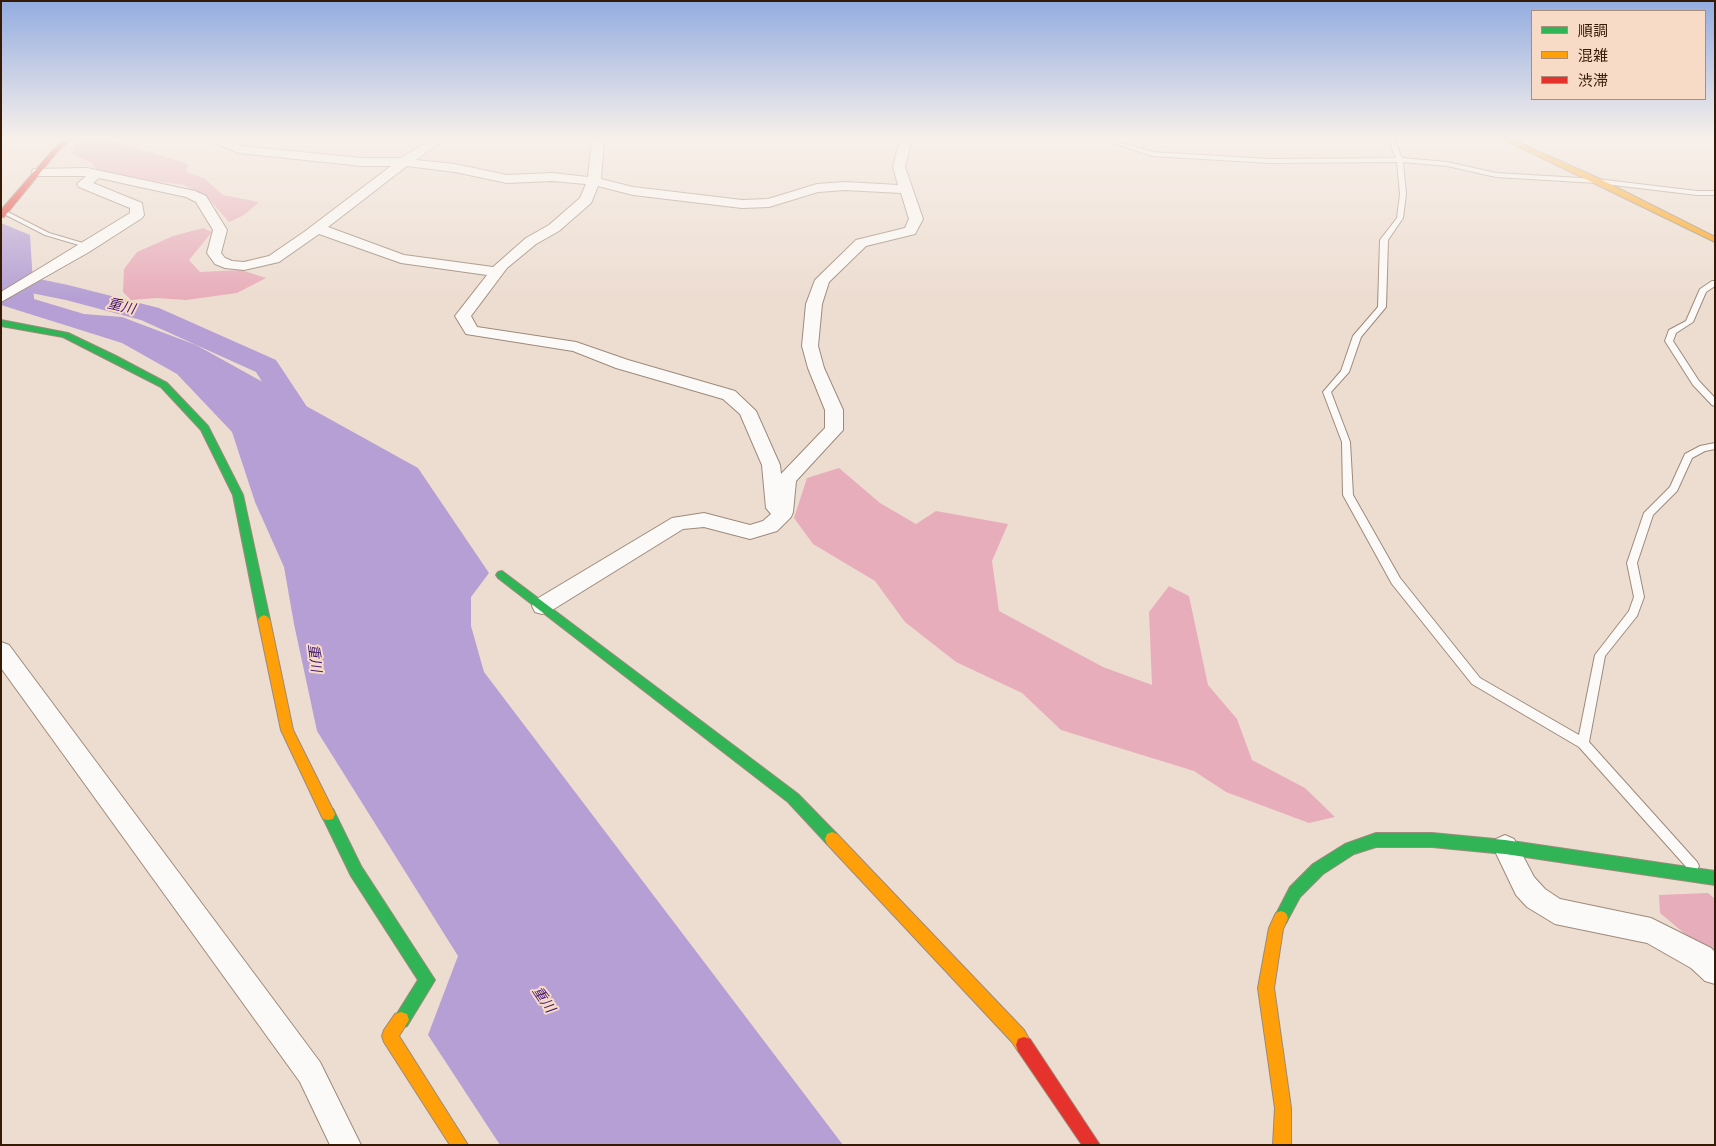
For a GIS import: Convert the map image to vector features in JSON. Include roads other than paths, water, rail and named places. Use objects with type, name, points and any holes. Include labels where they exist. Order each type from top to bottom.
[{"type":"street","points":[[3,214],[21,192]]},
{"type":"street","points":[[1,298],[87,248],[137,215],[137,206],[104,192]]},
{"type":"street","points":[[183,192],[201,199],[220,230],[214,254],[220,261],[230,265],[244,266],[274,259],[364,192]]},
{"type":"street","points":[[589,192],[586,200],[554,228],[531,241],[496,272],[463,316],[472,331],[576,346],[622,364],[729,395],[747,412],[771,465],[776,520]]},
{"type":"street","points":[[645,192],[742,204],[769,203],[803,192]]},
{"type":"street","points":[[542,606],[679,523],[704,520],[734,530],[750,532],[770,526],[784,512],[787,479],[834,430],[834,410],[816,368],[810,346],[814,304],[822,280],[861,243],[910,230],[916,218],[907,192]]},
{"type":"street","points":[[1620,192],[1715,240]]},
{"type":"street","points":[[317,228],[401,258],[496,272]]},
{"type":"street","points":[[1,323],[65,335],[113,358],[164,385],[205,428],[238,495],[287,730],[356,871],[427,980],[390,1036],[460,1145]]},
{"type":"street","points":[[502,575],[793,798],[1018,1036],[1092,1145]]},
{"type":"street","points":[[1,651],[310,1072],[346,1145]]},
{"type":"street","points":[[1282,1145],[1283,1108],[1266,988],[1276,928],[1295,892],[1318,869],[1350,849],[1376,840],[1432,840],[1505,847],[1709,877]]},
{"type":"street","points":[[1505,847],[1525,886],[1536,898],[1555,911],[1651,931],[1700,958],[1715,971]]},
{"type":"lane","points":[[1403,192],[1400,218],[1384,240],[1382,307],[1357,336],[1346,372],[1326,392],[1346,442],[1348,495],[1396,581],[1452,654],[1476,681],[1583,744],[1715,884]]},
{"type":"lane","points":[[1693,192],[1715,193]]},
{"type":"lane","points":[[3,214],[47,234],[87,248]]},
{"type":"lane","points":[[1715,283],[1703,291],[1689,322],[1672,332],[1669,341],[1696,383],[1715,403]]},
{"type":"lane","points":[[1583,744],[1600,655],[1633,612],[1639,597],[1632,563],[1649,513],[1674,489],[1688,456],[1703,448],[1715,446]]},
{"type":"water","points":[[1,223],[30,235],[34,299],[84,314],[122,317],[196,345],[418,468],[489,573],[471,597],[471,626],[484,672],[843,1145],[500,1145],[428,1035],[458,956],[317,731],[284,567],[255,502],[232,432],[177,374],[122,343],[1,305]]},
{"type":"waterway","name":"重川","points":[[1,279],[68,293],[150,314],[266,366],[310,434]]}]
